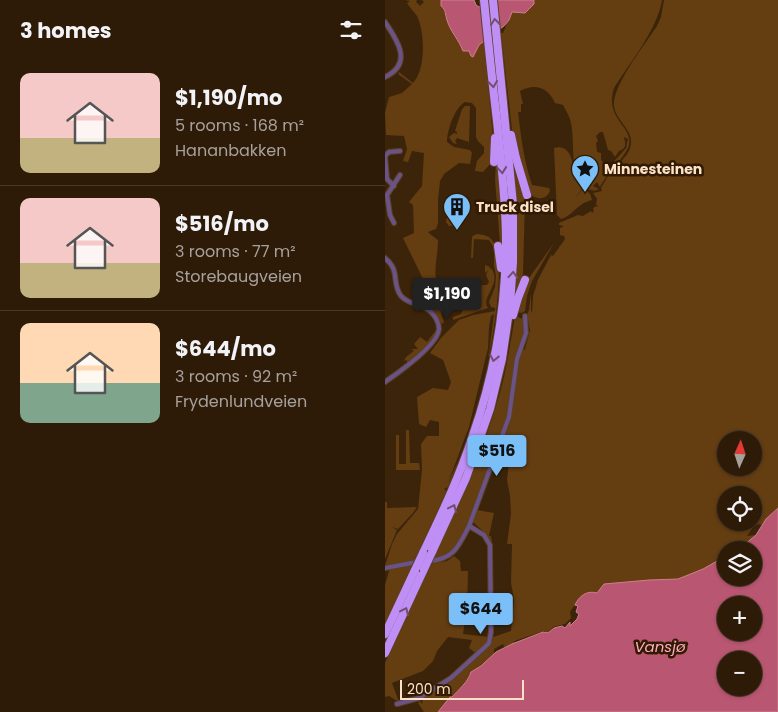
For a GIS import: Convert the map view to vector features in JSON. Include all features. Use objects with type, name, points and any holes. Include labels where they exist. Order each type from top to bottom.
[{"type":"highway","points":[[385,653],[462,487],[477,450],[495,393],[505,341],[512,283],[514,241],[512,188],[493,0]]},
{"type":"highway","points":[[385,634],[451,495],[473,438],[494,357],[502,310],[506,255],[506,217],[484,2]]},
{"type":"highway","points":[[503,107],[508,115],[516,158],[527,195]]},
{"type":"highway","points":[[494,162],[494,130],[497,122]]},
{"type":"highway","points":[[498,246],[501,271],[499,304],[502,310]]},
{"type":"highway","points":[[505,341],[509,334],[515,307],[525,280]]},
{"type":"street","points":[[385,22],[395,37],[401,56],[400,66],[385,78]]},
{"type":"street","points":[[393,186],[387,179],[385,156],[389,152],[400,151]]},
{"type":"street","points":[[394,223],[389,212],[386,196],[400,175]]},
{"type":"street","points":[[385,258],[394,268],[397,288],[401,296],[407,301],[428,309],[435,317],[439,326],[438,334],[425,349],[404,369],[385,382]]},
{"type":"street","points":[[385,568],[447,558],[458,547],[469,526],[509,417],[517,359],[526,333],[525,316]]},
{"type":"street","points":[[397,704],[419,698],[451,678],[489,643],[491,632],[490,545],[484,535],[469,526]]},
{"type":"shaded area","points":[[405,0],[417,0],[416,2],[420,6],[424,2],[422,0],[441,0],[441,6],[454,32],[484,39],[493,138],[491,163],[483,172],[475,171],[477,161],[484,153],[484,147],[476,137],[476,108],[472,103],[465,102],[452,119],[447,142],[454,147],[470,150],[472,153],[470,164],[459,163],[444,174],[440,181],[438,223],[436,229],[428,232],[438,240],[436,281],[444,287],[441,304],[444,322],[442,324],[432,311],[427,287],[403,238],[414,233],[413,205],[409,202],[422,186],[424,153],[412,151],[408,162],[403,161],[407,149],[404,136],[386,135],[385,113],[389,97],[402,93],[412,84],[398,74],[399,72],[413,83],[417,77],[422,60],[423,41],[420,23],[407,3],[410,1]]},
{"type":"shaded area","points":[[535,0],[662,0],[655,23],[649,34],[614,88],[612,99],[615,115],[627,132],[629,145],[624,155],[600,187],[597,182],[593,186],[599,189],[597,190],[591,191],[593,189],[590,190],[578,175],[575,167],[571,123],[563,105],[555,103],[545,90],[531,87],[520,91],[523,104],[521,104],[521,112],[518,112],[523,149],[532,185],[549,188],[550,191],[541,198],[530,194],[513,138],[501,33],[503,33],[512,12],[526,12]],"holes":[[[603,132],[608,150],[615,157],[625,147],[624,137],[628,139],[626,148],[609,167],[601,160],[601,153],[597,152],[596,143],[598,141],[596,136]]]},
{"type":"shaded area","points":[[664,0],[778,0],[778,508],[762,525],[762,486],[717,486],[717,531],[750,531],[747,536],[756,535],[750,541],[717,541],[717,566],[579,613],[576,612],[578,606],[574,606],[570,612],[571,618],[565,624],[553,627],[548,633],[544,631],[517,640],[513,642],[516,642],[508,650],[507,646],[504,647],[503,644],[494,649],[494,655],[471,672],[465,682],[438,712],[424,712],[418,703],[420,701],[422,704],[423,697],[444,684],[482,653],[493,637],[511,631],[514,600],[511,582],[512,544],[507,544],[511,514],[507,480],[512,437],[504,436],[511,417],[518,358],[525,349],[530,330],[527,315],[531,293],[532,313],[533,296],[538,280],[532,291],[551,255],[553,256],[565,239],[564,236],[560,235],[560,228],[563,226],[559,225],[559,223],[594,211],[595,206],[598,206],[596,205],[597,199],[593,193],[602,191],[601,188],[607,178],[629,151],[630,137],[616,112],[614,106],[615,98],[624,77],[661,17]]},
{"type":"shaded area","points":[[465,106],[470,106],[469,142],[457,138],[455,141],[457,144],[453,143],[449,137],[454,133],[457,134],[455,131],[462,109]]},
{"type":"shaded area","points":[[559,147],[568,152],[571,157],[579,182],[583,188],[574,199],[584,188],[590,194],[592,200],[582,204],[561,219],[557,215],[554,148]]},
{"type":"shaded area","points":[[513,158],[525,199],[523,274],[515,298],[518,233]]},
{"type":"shaded area","points":[[496,163],[498,164],[502,246],[500,244],[495,179]]},
{"type":"shaded area","points":[[456,209],[460,211],[460,225],[449,226],[446,222],[447,217]]},
{"type":"shaded area","points":[[478,234],[491,239],[496,249],[499,280],[493,334],[488,360],[494,314],[491,316],[488,348],[469,427],[448,483],[462,453],[448,487],[444,489],[446,491],[448,488],[414,561],[385,566],[397,534],[418,509],[422,470],[421,444],[427,436],[439,436],[439,422],[430,420],[426,427],[419,424],[417,397],[433,388],[448,390],[451,382],[443,360],[430,353],[441,338],[459,320],[495,311],[495,308],[491,307],[489,302],[495,287],[494,248],[489,240],[474,239],[473,258],[471,258],[472,237]]},
{"type":"shaded area","points":[[554,243],[532,281],[525,311],[522,313],[516,312],[529,278]]},
{"type":"shaded area","points":[[485,265],[490,267],[489,269],[491,268],[494,274],[493,285],[486,304],[488,308],[453,320],[453,317],[461,314],[466,302],[448,294],[442,303],[447,286],[478,288],[478,285],[487,285],[489,282],[486,275],[488,270],[485,273]]},
{"type":"shaded area","points":[[515,316],[523,319],[525,328],[508,415],[461,538],[453,551],[447,556],[433,560],[468,482],[491,423],[503,381]]},
{"type":"shaded area","points":[[436,330],[429,343],[400,369],[407,362],[407,360],[404,361],[406,357],[414,351],[411,349],[418,349],[414,344],[420,337],[427,342]]},
{"type":"shaded area","points":[[406,430],[409,430],[410,463],[419,463],[420,470],[396,470],[396,435],[399,435],[399,464],[406,464]]},
{"type":"shaded area","points":[[385,502],[387,502],[387,508],[417,507],[398,529],[392,527],[397,530],[385,559]]},
{"type":"shaded area","points":[[477,510],[494,513],[489,536],[491,536],[492,543],[485,533],[473,522]]},
{"type":"shaded area","points":[[454,556],[460,561],[461,571],[468,571],[467,608],[463,634],[489,637],[485,646],[477,654],[469,648],[472,640],[448,637],[437,651],[433,661],[423,671],[392,683],[399,702],[389,696],[385,697],[385,663],[427,572],[433,563],[447,561]]},
{"type":"shaded area","points":[[413,564],[385,624],[385,585],[390,568]]},
{"type":"water","points":[[441,0],[474,0],[479,7],[491,0],[534,0],[534,4],[525,13],[512,12],[504,26],[479,45],[473,57],[469,51],[463,51],[452,32],[445,11],[441,6]]},
{"type":"water","name":"Vansjø","points":[[778,508],[778,712],[438,712],[468,679],[471,672],[481,666],[496,652],[543,632],[548,633],[554,628],[562,626],[565,628],[570,622],[570,626],[579,614],[576,612],[578,606],[575,605],[579,599],[587,593],[597,593],[604,584],[678,579],[717,561],[717,586],[762,586],[762,541],[749,541],[758,531],[762,531],[762,525]]},
{"type":"place","name":"Minnesteinen","points":[[585,193]]},
{"type":"place","name":"Truck disel","points":[[457,231]]}]
